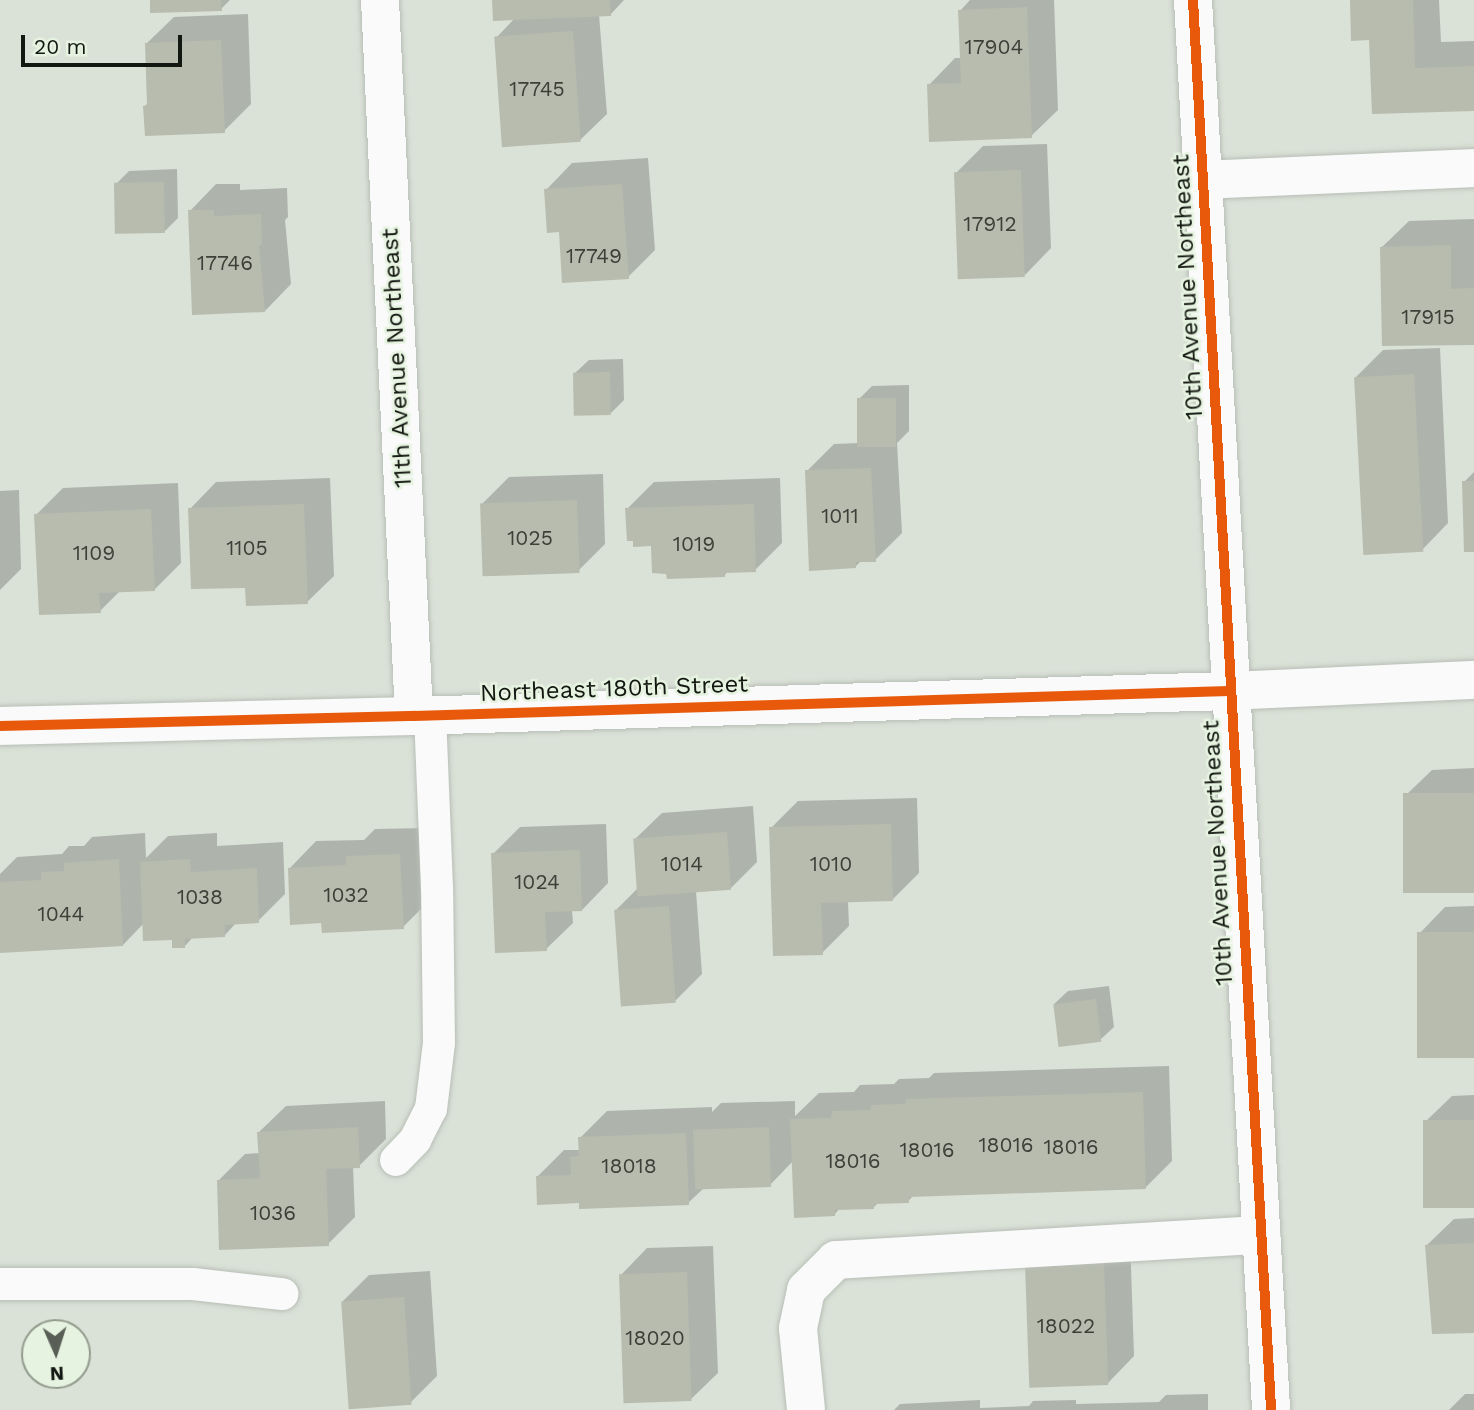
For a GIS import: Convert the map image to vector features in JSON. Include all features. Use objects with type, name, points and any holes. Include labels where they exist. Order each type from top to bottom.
[{"type":"street","name":"11th Avenue Northeast","points":[[380,0],[422,716]]},
{"type":"street","name":"10th Avenue Northeast","points":[[1193,0],[1229,691],[1271,1410]]},
{"type":"street","points":[[1203,180],[1474,168]]},
{"type":"street","name":"Northeast 180th Street","points":[[0,726],[1229,691],[1474,680]]},
{"type":"street","points":[[806,1410],[798,1328],[806,1290],[836,1259],[1261,1236]]},
{"type":"lane","points":[[397,1160],[415,1140],[431,1109],[439,1043],[438,888],[422,716]]},
{"type":"lane","points":[[0,1284],[193,1284],[282,1294]]},
{"type":"building","points":[[150,0],[221,0],[222,11],[150,13]]},
{"type":"building","points":[[492,0],[610,0],[611,16],[493,21]]},
{"type":"building","points":[[1350,0],[1413,0],[1415,68],[1474,66],[1474,111],[1372,114],[1369,40],[1351,41]]},
{"type":"building","points":[[1027,7],[1032,138],[929,142],[927,84],[961,83],[958,10]]},
{"type":"building","points":[[573,31],[581,142],[502,147],[494,37]]},
{"type":"building","points":[[221,40],[225,133],[145,136],[145,43]]},
{"type":"building","points":[[1021,170],[1025,277],[958,279],[954,172]]},
{"type":"building","points":[[164,182],[165,233],[115,234],[114,183]]},
{"type":"building","points":[[622,184],[629,279],[562,283],[559,232],[547,233],[544,189]]},
{"type":"building","points":[[188,210],[214,210],[214,216],[261,214],[262,245],[259,245],[265,312],[192,315]]},
{"type":"building","points":[[1451,245],[1451,289],[1474,288],[1474,345],[1382,346],[1380,247]]},
{"type":"building","points":[[610,372],[611,415],[574,416],[573,373]]},
{"type":"building","points":[[1414,374],[1423,552],[1363,555],[1354,377]]},
{"type":"building","points":[[857,398],[896,398],[896,447],[857,447]]},
{"type":"building","points":[[871,468],[876,562],[856,562],[856,568],[809,571],[805,470]]},
{"type":"building","points":[[1462,481],[1474,481],[1474,552],[1464,552]]},
{"type":"building","points":[[577,500],[580,573],[483,576],[480,503]]},
{"type":"building","points":[[304,504],[308,604],[246,606],[245,588],[191,589],[188,508]]},
{"type":"building","points":[[754,504],[756,572],[725,573],[725,577],[667,579],[666,574],[652,573],[651,546],[633,547],[633,541],[627,541],[625,508]]},
{"type":"building","points":[[151,509],[155,591],[99,593],[101,613],[39,615],[34,514]]},
{"type":"building","points":[[1403,793],[1474,793],[1474,893],[1403,893]]},
{"type":"building","points":[[891,824],[893,901],[821,903],[823,955],[773,956],[769,827]]},
{"type":"building","points":[[727,832],[731,890],[637,896],[633,839]]},
{"type":"building","points":[[580,850],[582,911],[545,912],[547,951],[495,953],[491,853]]},
{"type":"building","points":[[400,854],[404,929],[322,933],[321,923],[290,925],[288,868],[346,865],[346,856]]},
{"type":"building","points":[[119,859],[123,946],[0,953],[0,882],[41,880],[41,872],[64,871],[64,863]]},
{"type":"building","points":[[190,859],[191,872],[257,868],[259,923],[225,925],[225,937],[185,939],[185,948],[172,948],[172,940],[143,941],[140,862]]},
{"type":"building","points":[[669,906],[676,1003],[621,1007],[614,910]]},
{"type":"building","points":[[1417,932],[1474,932],[1474,1058],[1417,1058]]},
{"type":"building","points":[[1096,999],[1101,1042],[1059,1047],[1053,1004]]},
{"type":"building","points":[[1143,1092],[1146,1189],[909,1197],[909,1203],[874,1204],[874,1209],[835,1210],[835,1216],[794,1218],[790,1119],[831,1118],[832,1111],[871,1110],[871,1105],[905,1104],[906,1099]]},
{"type":"building","points":[[1423,1120],[1474,1120],[1474,1208],[1423,1208]]},
{"type":"building","points":[[358,1127],[360,1168],[326,1169],[329,1246],[219,1250],[217,1180],[260,1178],[257,1132]]},
{"type":"building","points":[[769,1127],[771,1187],[695,1190],[693,1130]]},
{"type":"building","points":[[686,1133],[689,1205],[579,1209],[579,1203],[537,1205],[536,1176],[571,1175],[570,1157],[579,1156],[578,1137]]},
{"type":"building","points":[[1474,1243],[1474,1333],[1432,1334],[1425,1245]]},
{"type":"building","points":[[1104,1263],[1108,1385],[1029,1388],[1025,1266]]},
{"type":"building","points":[[687,1272],[692,1401],[624,1403],[619,1274]]},
{"type":"building","points":[[404,1297],[412,1405],[349,1409],[341,1301]]},
{"type":"cycle path","points":[[1193,0],[1271,1410]]},
{"type":"cycle path","points":[[0,726],[1229,691]]}]
